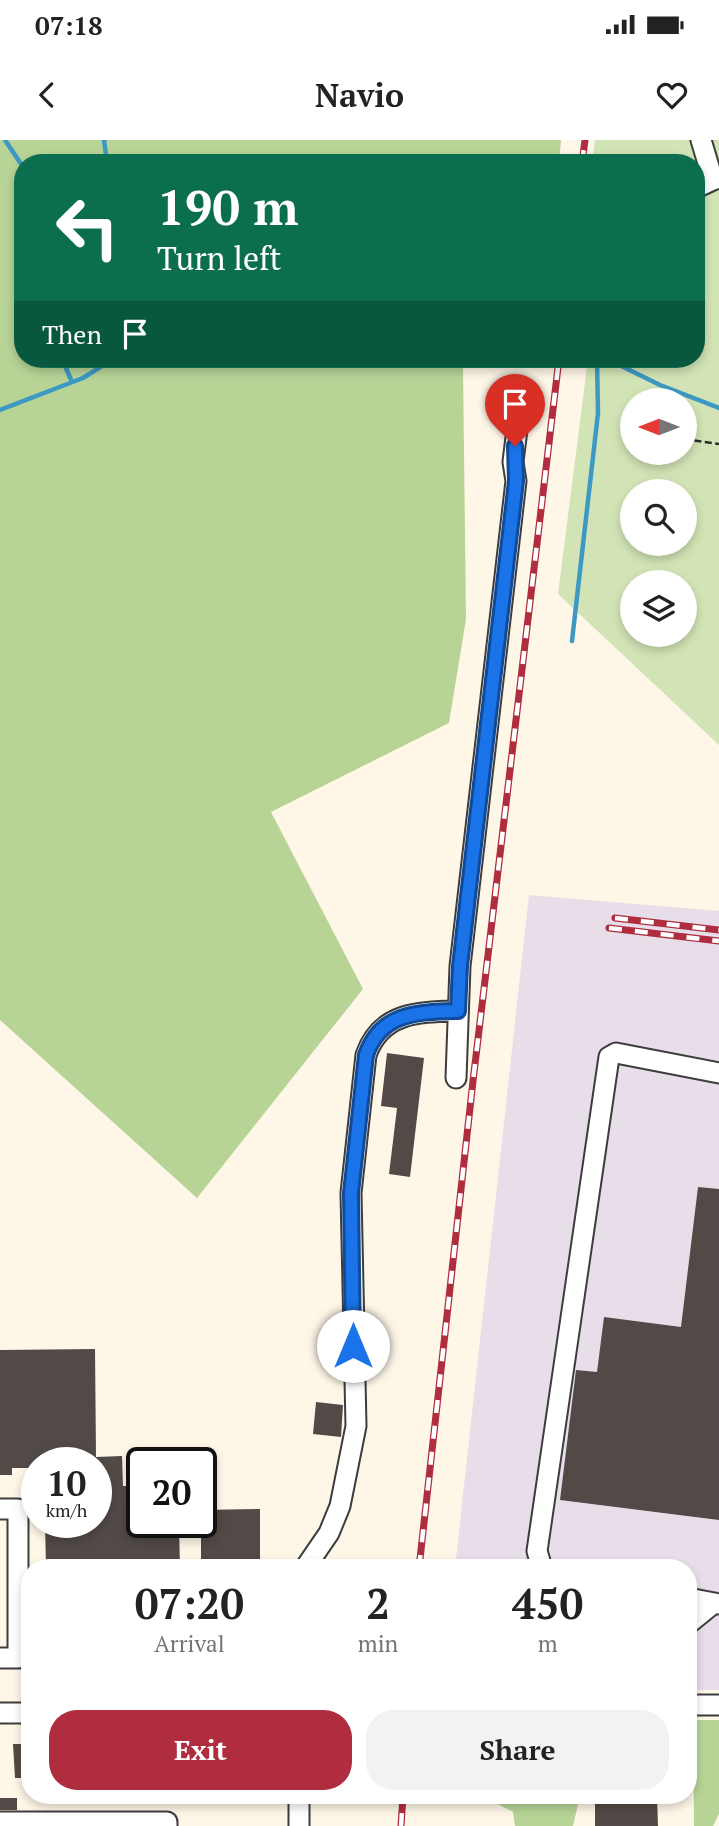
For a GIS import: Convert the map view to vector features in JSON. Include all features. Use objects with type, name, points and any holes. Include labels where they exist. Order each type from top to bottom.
[{"type":"street","points":[[705,161],[709,182]]},
{"type":"street","points":[[456,1078],[461,954],[516,481],[513,462],[517,429]]},
{"type":"street","points":[[311,1559],[329,1533],[340,1506],[356,1426],[351,1193],[366,1055],[371,1039],[383,1025],[394,1019],[458,1011]]},
{"type":"street","points":[[539,1559],[537,1551],[609,1057],[616,1053],[719,1073]]},
{"type":"street","points":[[0,1509],[18,1509],[16,1659]]},
{"type":"street","points":[[697,1600],[716,1604]]},
{"type":"street","points":[[697,1617],[716,1604]]},
{"type":"street","points":[[697,1705],[719,1704]]},
{"type":"street","points":[[0,1713],[21,1713]]},
{"type":"street","points":[[299,1804],[299,1826]]},
{"type":"street","points":[[0,1822],[167,1824]]},
{"type":"path","points":[[697,441],[719,444]]},
{"type":"shaded area","points":[[529,895],[719,911],[719,1690],[697,1690],[697,1559],[456,1559]]},
{"type":"green space","points":[[0,140],[561,140],[560,154],[14,154],[14,368],[463,368],[466,619],[449,723],[271,812],[363,989],[197,1198],[0,1020]]},
{"type":"green space","points":[[595,140],[719,140],[719,745],[558,594],[587,368],[705,368],[705,154],[593,154]]},
{"type":"green space","points":[[697,1720],[719,1720],[719,1814],[713,1826],[694,1826],[694,1804],[697,1804]]},
{"type":"green space","points":[[498,1804],[578,1804],[573,1826],[515,1826],[513,1812]]},
{"type":"building","points":[[387,1053],[424,1058],[410,1177],[389,1174],[397,1108],[381,1106]]},
{"type":"building","points":[[698,1187],[719,1189],[719,1520],[560,1500],[576,1370],[597,1372],[604,1317],[681,1327]]},
{"type":"building","points":[[95,1349],[96,1447],[21,1447],[21,1468],[12,1468],[12,1475],[0,1475],[0,1350]]},
{"type":"building","points":[[316,1402],[343,1405],[341,1437],[313,1434]]},
{"type":"building","points":[[112,1456],[122,1456],[123,1486],[126,1486],[126,1538],[179,1538],[180,1559],[46,1559],[45,1538],[112,1538]]},
{"type":"building","points":[[260,1509],[260,1559],[201,1559],[201,1538],[217,1538],[217,1510]]},
{"type":"building","points":[[13,1744],[21,1744],[21,1778],[15,1778]]},
{"type":"building","points":[[0,1798],[17,1798],[17,1810],[0,1810]]},
{"type":"building","points":[[595,1804],[657,1804],[658,1826],[595,1826]]},
{"type":"waterway","points":[[5,140],[14,154]]},
{"type":"waterway","points":[[104,140],[106,154]]},
{"type":"waterway","points":[[66,368],[72,382]]},
{"type":"waterway","points":[[0,410],[83,378],[99,368]]},
{"type":"waterway","points":[[572,641],[598,413],[597,368]]},
{"type":"waterway","points":[[625,368],[719,408]]},
{"type":"railway","points":[[583,154],[585,140]]},
{"type":"railway","points":[[420,1559],[473,1081],[558,368]]},
{"type":"railway","points":[[615,918],[719,930]]},
{"type":"railway","points":[[609,928],[719,941]]},
{"type":"railway","points":[[401,1826],[402,1804]]},
{"type":"route","points":[[353,1346],[351,1193],[366,1055],[371,1039],[383,1025],[394,1019],[458,1011],[460,966],[516,481],[513,462],[515,446]]}]
